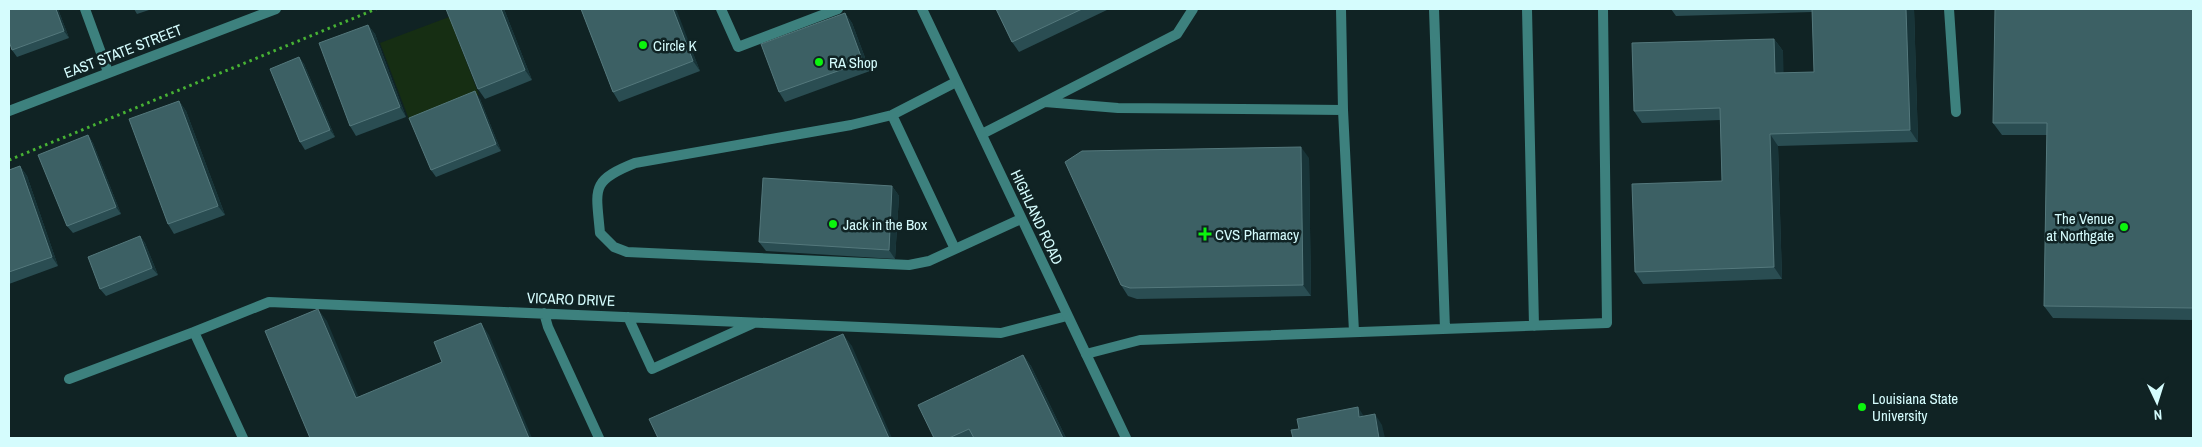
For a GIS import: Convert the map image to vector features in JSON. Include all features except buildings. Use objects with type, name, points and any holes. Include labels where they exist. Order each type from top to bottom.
[{"type":"street","points":[[86,9],[108,72]]},
{"type":"street","name":"EAST STATE STREET","points":[[9,111],[276,9]]},
{"type":"street","points":[[721,9],[738,47],[838,9]]},
{"type":"street","name":"HIGHLAND ROAD","points":[[922,9],[1126,438]]},
{"type":"street","points":[[982,134],[1177,34],[1193,9]]},
{"type":"street","points":[[1341,9],[1343,110],[1354,332]]},
{"type":"street","points":[[1434,9],[1445,329]]},
{"type":"street","points":[[1528,9],[1534,326]]},
{"type":"street","points":[[1086,354],[1140,340],[1607,323],[1603,9]]},
{"type":"street","points":[[1949,9],[1956,112]]},
{"type":"street","points":[[956,82],[892,115],[851,125],[635,163],[613,172],[601,183],[597,198],[600,233],[614,246],[627,252],[908,265],[929,261],[1021,219]]},
{"type":"street","points":[[1046,102],[1118,108],[1343,110]]},
{"type":"street","points":[[892,115],[955,249]]},
{"type":"street","name":"VICARO DRIVE","points":[[69,379],[268,302],[1001,333],[1067,316]]},
{"type":"street","points":[[544,313],[548,327],[599,438]]},
{"type":"street","points":[[628,317],[652,369],[757,322]]},
{"type":"street","points":[[194,332],[243,438]]},
{"type":"path","points":[[9,160],[376,9]]},
{"type":"green space","points":[[449,17],[479,95],[410,122],[380,43]]},
{"type":"place","name":"Circle K","points":[[643,45]]},
{"type":"place","name":"RA Shop","points":[[819,62]]},
{"type":"place","name":"Jack in the Box","points":[[833,224]]},
{"type":"place","name":"The Venue at Northgate","points":[[2124,227]]},
{"type":"place","name":"CVS Pharmacy","points":[[1205,234]]},
{"type":"place","name":"Louisiana State University","points":[[1862,407]]}]
